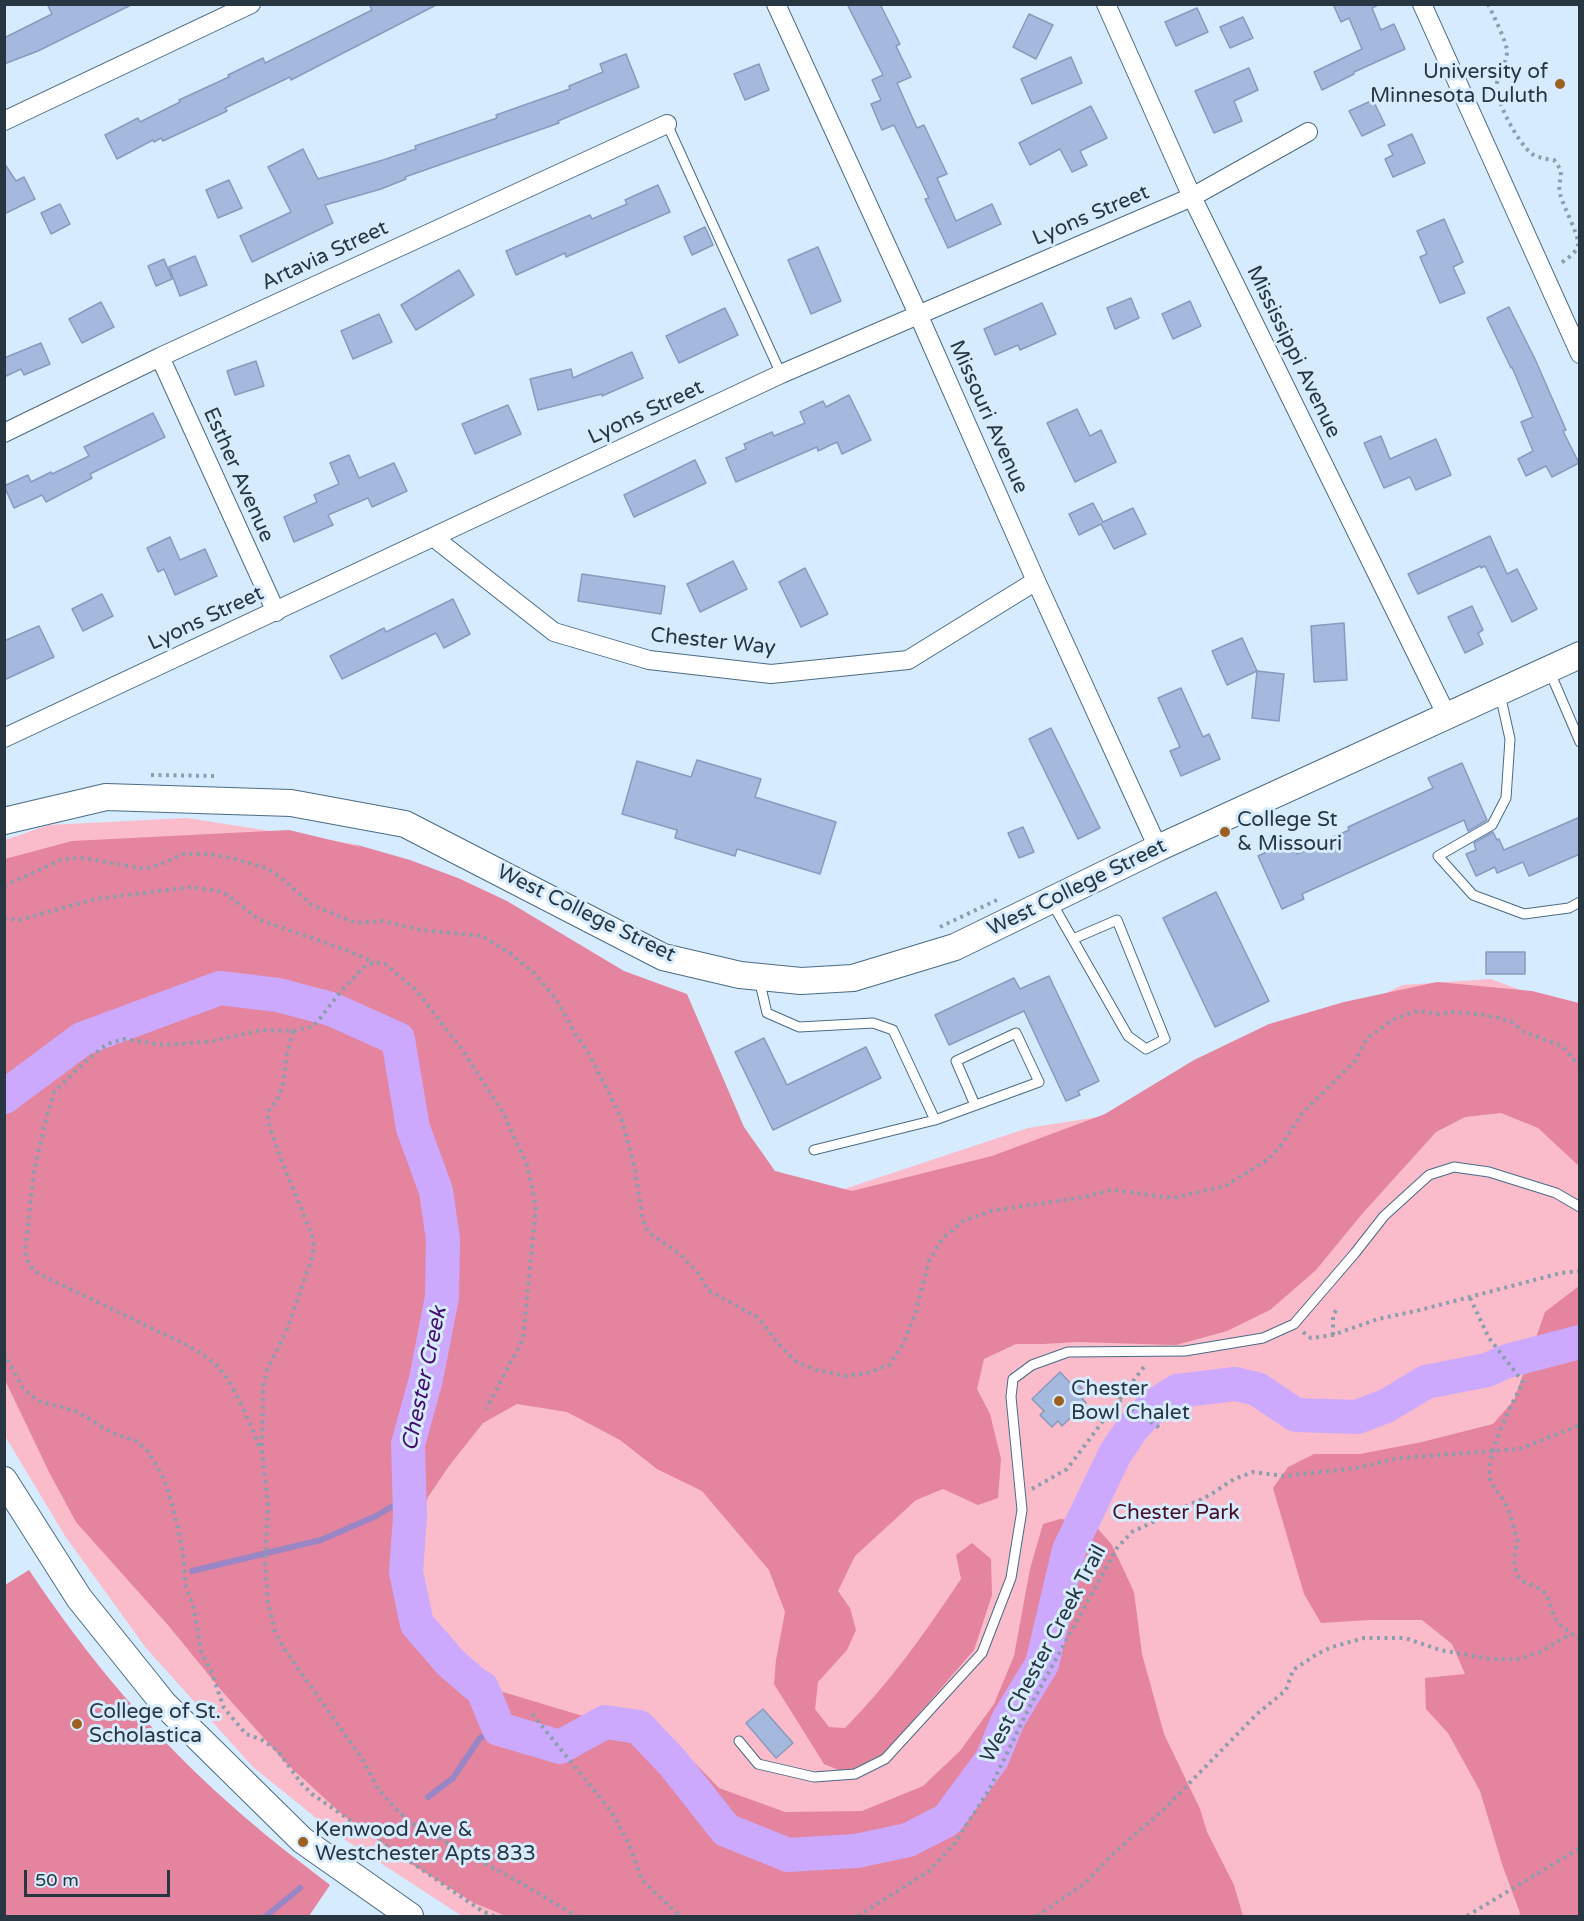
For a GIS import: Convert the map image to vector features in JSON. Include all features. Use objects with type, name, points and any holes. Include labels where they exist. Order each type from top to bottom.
[{"type":"street","points":[[4,121],[251,4]]},
{"type":"street","name":"Missouri Avenue","points":[[776,4],[1158,848]]},
{"type":"street","name":"Mississippi Avenue","points":[[1106,4],[1192,197],[1447,716]]},
{"type":"street","points":[[1422,4],[1580,354]]},
{"type":"street","name":"Artavia Street","points":[[4,433],[160,357],[667,124]]},
{"type":"street","name":"Lyons Street","points":[[4,738],[781,374],[1192,197],[1308,132]]},
{"type":"street","name":"Esther Avenue","points":[[160,357],[276,612]]},
{"type":"street","name":"Chester Way","points":[[433,537],[554,632],[649,660],[771,674],[908,660],[1036,581]]},
{"type":"street","name":"West College Street","points":[[4,820],[106,797],[291,803],[405,824],[663,957],[758,977],[801,981],[853,978],[955,946],[1158,848],[1580,655]]},
{"type":"street","points":[[4,1480],[79,1598],[164,1704],[302,1840],[410,1917]]},
{"type":"lane","points":[[667,124],[781,374]]},
{"type":"lane","points":[[1548,669],[1580,742]]},
{"type":"lane","points":[[1500,691],[1510,738],[1506,798],[1492,825],[1438,856],[1473,895],[1524,914],[1569,908],[1580,902]]},
{"type":"lane","points":[[1051,900],[1073,939],[1128,1036],[1146,1049],[1165,1039],[1117,920],[1073,939]]},
{"type":"lane","points":[[758,977],[766,1013],[799,1027],[873,1023],[893,1030],[935,1120]]},
{"type":"lane","points":[[814,1150],[935,1120],[1039,1082],[1016,1033],[956,1061],[975,1105]]},
{"type":"lane","points":[[739,1742],[758,1764],[814,1777],[855,1774],[885,1759],[982,1653],[1011,1578],[1022,1510],[1011,1397],[1013,1379],[1032,1365],[1068,1352],[1185,1351],[1263,1338],[1293,1324],[1384,1216],[1429,1175],[1454,1167],[1489,1172],[1557,1193],[1580,1207]]},
{"type":"path","points":[[1488,4],[1506,45],[1507,53],[1497,84],[1497,95],[1524,146],[1541,158],[1554,160],[1558,164],[1561,170],[1560,194],[1578,238],[1578,246],[1574,253],[1546,279]]},
{"type":"path","points":[[146,775],[227,777]]},
{"type":"path","points":[[4,886],[63,860],[84,858],[145,868],[183,854],[208,854],[266,868],[279,876],[312,905],[356,923],[383,921],[422,930],[482,936],[510,953],[534,973],[556,999],[588,1052],[621,1118],[635,1169],[648,1232],[681,1255],[698,1273],[708,1290],[757,1317],[783,1349],[798,1363],[846,1376],[867,1373],[889,1365],[902,1346],[915,1315],[929,1261],[942,1239],[963,1221],[991,1211],[1084,1197],[1112,1190],[1173,1198],[1225,1186],[1269,1159],[1282,1144],[1302,1113],[1355,1061],[1366,1039],[1396,1017],[1418,1011],[1439,1014],[1465,1013],[1499,1018],[1512,1022],[1524,1032],[1562,1046],[1580,1067]]},
{"type":"path","points":[[4,918],[19,920],[95,899],[192,888],[207,889],[223,892],[260,920],[385,964],[416,990],[473,1065],[504,1114],[527,1165],[536,1206],[523,1339],[486,1409]]},
{"type":"path","points":[[938,928],[1009,894]]},
{"type":"path","points":[[262,1453],[249,1422],[224,1374],[216,1364],[170,1337],[39,1275],[29,1265],[25,1252],[34,1171],[54,1092],[107,1044],[124,1039],[164,1045],[213,1041],[262,1030],[293,1031],[314,1026],[342,990],[364,967],[375,962]]},
{"type":"path","points":[[293,1031],[286,1058],[284,1081],[278,1098],[269,1110],[268,1122],[312,1235],[314,1248],[286,1332],[267,1370],[263,1387],[262,1453],[268,1505],[265,1562],[268,1603],[275,1632],[285,1650],[363,1760],[378,1789],[397,1810],[413,1824],[528,1887],[576,1917]]},
{"type":"path","points":[[1293,1324],[1311,1338],[1333,1335],[1378,1319],[1470,1298],[1561,1273],[1580,1271]]},
{"type":"path","points":[[1470,1298],[1489,1338],[1522,1382],[1497,1438],[1490,1466],[1490,1477],[1494,1490],[1503,1498],[1518,1542],[1514,1552],[1514,1564],[1521,1579],[1544,1592],[1553,1615],[1561,1626],[1580,1640]]},
{"type":"path","points":[[1333,1335],[1333,1315],[1337,1309]]},
{"type":"path","points":[[1020,1496],[1067,1469],[1156,1351]]},
{"type":"path","points":[[4,1353],[23,1388],[38,1401],[76,1411],[112,1433],[136,1441],[147,1450],[156,1464],[167,1487],[178,1528],[184,1560],[185,1584],[194,1609],[201,1651],[224,1708],[246,1734],[278,1750],[301,1783],[312,1794],[494,1917]]},
{"type":"path","points":[[1119,1401],[1163,1430]]},
{"type":"path","name":"West Chester Creek Trail","points":[[858,1917],[929,1871],[955,1843],[988,1790],[1028,1710],[1117,1548],[1132,1532],[1210,1495],[1234,1479],[1253,1472],[1284,1476],[1356,1468],[1399,1458],[1520,1449],[1580,1425]]},
{"type":"path","points":[[1037,1917],[1085,1883],[1114,1853],[1163,1810],[1257,1714],[1286,1690],[1293,1670],[1317,1654],[1364,1638],[1405,1638],[1440,1650],[1490,1659],[1519,1659],[1540,1652],[1573,1634],[1580,1633]]},
{"type":"path","points":[[532,1714],[611,1811],[629,1844],[642,1880],[680,1917]]},
{"type":"path","points":[[1467,1917],[1580,1848]]},
{"type":"green space","name":"Chester Park","points":[[187,818],[354,844],[481,904],[715,1191],[841,1190],[1028,1128],[1162,1107],[1402,985],[1491,979],[1579,1012],[1579,1916],[462,1916],[336,1834],[253,1767],[146,1648],[65,1536],[5,1436],[5,840],[49,825]]},
{"type":"shaded area","name":"Chester Park","points":[[289,830],[360,847],[354,844],[410,860],[458,878],[507,901],[624,971],[687,994],[744,1127],[775,1171],[852,1191],[992,1156],[1105,1114],[1194,1060],[1269,1024],[1344,1002],[1437,982],[1532,991],[1579,1003],[1579,1166],[1538,1128],[1501,1113],[1465,1117],[1436,1132],[1362,1214],[1316,1270],[1270,1310],[1227,1331],[1176,1345],[1077,1342],[1016,1344],[984,1359],[977,1389],[990,1414],[1001,1459],[998,1498],[978,1505],[943,1489],[916,1500],[855,1556],[838,1591],[850,1608],[856,1630],[847,1650],[818,1682],[815,1709],[829,1727],[845,1728],[907,1656],[961,1579],[956,1555],[972,1543],[991,1559],[992,1595],[974,1650],[880,1759],[853,1776],[824,1764],[774,1684],[785,1612],[769,1570],[702,1491],[657,1469],[620,1440],[567,1412],[517,1404],[483,1423],[428,1497],[407,1553],[424,1611],[456,1654],[493,1689],[626,1729],[689,1757],[719,1788],[785,1812],[862,1811],[923,1786],[960,1751],[994,1704],[1014,1656],[1030,1569],[1043,1524],[1060,1519],[1092,1522],[1112,1545],[1134,1592],[1142,1654],[1164,1734],[1200,1809],[1207,1832],[1234,1885],[1243,1916],[506,1916],[474,1903],[410,1863],[344,1816],[286,1763],[221,1690],[168,1625],[76,1522],[5,1380],[5,859],[72,841]]},
{"type":"shaded area","points":[[1579,1286],[1579,1916],[1519,1916],[1520,1913],[1502,1864],[1480,1791],[1448,1733],[1426,1709],[1425,1678],[1465,1674],[1452,1644],[1422,1620],[1321,1623],[1304,1594],[1273,1488],[1288,1467],[1314,1454],[1360,1454],[1422,1442],[1493,1424],[1514,1400],[1545,1312]]},
{"type":"shaded area","name":"College of St. Scholastica","points":[[29,1570],[74,1634],[148,1723],[202,1779],[243,1816],[330,1885],[309,1916],[5,1916],[5,1585]]},
{"type":"building","points":[[47,4],[133,4],[38,51],[4,64],[4,38],[52,14]]},
{"type":"building","points":[[369,4],[438,4],[291,80],[290,77],[225,108],[227,111],[163,141],[161,138],[154,142],[153,140],[117,159],[105,135],[138,118],[140,122],[263,58],[265,63],[320,36],[372,10]]},
{"type":"building","points":[[847,4],[880,4],[900,44],[896,46],[911,77],[897,83],[917,128],[924,125],[947,174],[937,178],[956,221],[992,204],[1001,224],[948,248],[925,199],[929,198],[894,125],[882,130],[871,104],[881,100],[872,80],[883,75]]},
{"type":"building","points":[[1333,4],[1380,4],[1372,8],[1381,30],[1394,24],[1405,49],[1354,72],[1322,90],[1314,72],[1362,49],[1349,18],[1341,22]]},
{"type":"building","points":[[1197,8],[1208,32],[1176,46],[1165,22]]},
{"type":"building","points":[[1029,14],[1053,25],[1036,59],[1013,47]]},
{"type":"building","points":[[1243,17],[1253,38],[1230,48],[1220,27]]},
{"type":"building","points":[[626,54],[639,87],[558,121],[559,123],[405,177],[406,179],[381,189],[325,205],[333,223],[252,262],[240,236],[291,212],[268,167],[303,149],[318,179],[383,160],[416,149],[415,146],[497,118],[496,115],[570,89],[569,86],[603,72],[600,64]]},
{"type":"building","points":[[1071,57],[1082,83],[1032,104],[1021,79]]},
{"type":"building","points":[[759,64],[769,90],[745,100],[734,74]]},
{"type":"building","points":[[1249,68],[1258,90],[1234,101],[1242,121],[1214,133],[1195,91]]},
{"type":"building","points":[[1373,100],[1385,125],[1362,136],[1349,111]]},
{"type":"building","points":[[1091,106],[1107,138],[1080,151],[1087,165],[1072,172],[1060,149],[1030,165],[1019,143]]},
{"type":"building","points":[[1412,134],[1425,163],[1393,177],[1385,159],[1393,155],[1388,145]]},
{"type":"building","points":[[4,163],[16,181],[24,177],[35,199],[4,214]]},
{"type":"building","points":[[229,180],[242,208],[218,218],[206,190]]},
{"type":"building","points":[[658,185],[670,212],[566,257],[565,253],[516,275],[506,251],[590,215],[592,219],[627,204],[625,200]]},
{"type":"building","points":[[60,204],[70,224],[51,234],[41,213]]},
{"type":"building","points":[[1444,219],[1463,262],[1453,267],[1465,293],[1440,303],[1420,257],[1427,254],[1417,231]]},
{"type":"building","points":[[705,227],[713,245],[692,255],[684,237]]},
{"type":"building","points":[[818,247],[841,301],[811,314],[788,260]]},
{"type":"building","points":[[195,256],[207,285],[180,296],[169,267]]},
{"type":"building","points":[[164,259],[172,279],[156,286],[148,266]]},
{"type":"building","points":[[459,270],[474,295],[416,330],[401,305]]},
{"type":"building","points":[[1131,298],[1139,318],[1115,329],[1107,308]]},
{"type":"building","points":[[1190,301],[1201,326],[1173,339],[1162,314]]},
{"type":"building","points":[[101,302],[114,327],[82,343],[69,319]]},
{"type":"building","points":[[1042,303],[1056,334],[1020,350],[1018,345],[995,355],[984,329]]},
{"type":"building","points":[[1509,307],[1535,359],[1566,430],[1563,431],[1579,463],[1552,477],[1546,466],[1526,476],[1518,459],[1533,451],[1521,422],[1533,417],[1512,367],[1487,318]]},
{"type":"building","points":[[725,308],[738,335],[679,363],[666,336]]},
{"type":"building","points":[[379,314],[392,342],[353,359],[341,331]]},
{"type":"building","points":[[41,343],[50,364],[24,375],[21,369],[4,377],[4,358]]},
{"type":"building","points":[[632,352],[643,378],[602,396],[602,394],[538,410],[530,379],[571,369],[573,378]]},
{"type":"building","points":[[256,361],[264,386],[235,395],[227,371]]},
{"type":"building","points":[[849,395],[871,440],[842,454],[837,442],[818,451],[817,447],[736,482],[726,458],[746,449],[744,444],[772,432],[774,436],[805,423],[800,412],[823,401],[826,407]]},
{"type":"building","points":[[508,405],[521,434],[475,454],[462,424]]},
{"type":"building","points":[[1077,409],[1090,436],[1101,430],[1116,462],[1075,482],[1047,423]]},
{"type":"building","points":[[153,413],[165,437],[90,474],[92,478],[46,502],[42,495],[14,508],[4,486],[28,475],[31,482],[89,456],[84,447]]},
{"type":"building","points":[[1381,436],[1390,459],[1436,439],[1451,475],[1416,490],[1410,477],[1384,488],[1364,443]]},
{"type":"building","points":[[349,455],[359,478],[394,463],[407,491],[372,507],[368,498],[328,515],[333,525],[294,542],[284,517],[317,502],[314,495],[339,484],[330,463]]},
{"type":"building","points":[[695,460],[706,483],[634,517],[624,495]]},
{"type":"building","points":[[1093,503],[1103,522],[1133,508],[1146,534],[1114,549],[1101,524],[1079,535],[1069,514]]},
{"type":"building","points":[[1490,536],[1507,574],[1517,569],[1537,609],[1512,622],[1485,566],[1481,568],[1480,566],[1418,594],[1408,574]]},
{"type":"building","points":[[170,537],[180,560],[205,549],[217,576],[175,595],[164,569],[158,572],[147,548]]},
{"type":"building","points":[[733,561],[747,589],[700,612],[687,584]]},
{"type":"building","points":[[805,568],[828,614],[801,627],[779,582]]},
{"type":"building","points":[[582,574],[665,586],[661,614],[578,601]]},
{"type":"building","points":[[102,594],[113,616],[83,631],[72,609]]},
{"type":"building","points":[[453,599],[470,634],[444,648],[436,633],[342,679],[330,656],[384,628],[386,632]]},
{"type":"building","points":[[1472,606],[1483,630],[1478,633],[1483,644],[1465,653],[1448,617]]},
{"type":"building","points":[[1344,623],[1347,680],[1314,682],[1311,626]]},
{"type":"building","points":[[39,626],[54,657],[4,680],[4,641]]},
{"type":"building","points":[[1242,638],[1257,671],[1227,685],[1212,651]]},
{"type":"building","points":[[1257,671],[1284,674],[1279,721],[1252,718]]},
{"type":"building","points":[[1181,688],[1203,737],[1209,734],[1220,759],[1181,776],[1170,751],[1180,747],[1158,698]]},
{"type":"building","points":[[1051,728],[1100,828],[1078,839],[1029,739]]},
{"type":"building","points":[[697,760],[761,779],[755,797],[836,822],[820,874],[737,849],[735,856],[675,838],[677,830],[622,814],[637,761],[691,777]]},
{"type":"building","points":[[1462,763],[1487,820],[1468,831],[1464,820],[1302,894],[1304,899],[1282,909],[1258,856],[1291,841],[1297,854],[1349,830],[1348,827],[1433,788],[1428,778]]},
{"type":"building","points":[[1580,817],[1580,854],[1529,876],[1523,862],[1497,873],[1495,867],[1476,876],[1466,854],[1476,850],[1474,843],[1493,832],[1504,850]]},
{"type":"building","points":[[1023,827],[1034,852],[1019,858],[1008,833]]},
{"type":"building","points":[[1216,892],[1269,1001],[1215,1027],[1163,918]]},
{"type":"building","points":[[1486,952],[1525,952],[1525,974],[1486,974]]},
{"type":"building","points":[[1049,976],[1099,1081],[1078,1091],[1080,1095],[1066,1101],[1024,1011],[949,1045],[935,1015],[1014,978],[1020,989]]},
{"type":"building","points":[[764,1038],[787,1085],[866,1047],[881,1078],[773,1130],[735,1052]]},
{"type":"building","name":"Chester Bowl Chalet","points":[[1060,1372],[1072,1385],[1076,1382],[1087,1394],[1082,1398],[1086,1403],[1062,1426],[1058,1421],[1052,1427],[1040,1415],[1044,1411],[1032,1399]]},
{"type":"building","points":[[763,1709],[793,1743],[776,1758],[746,1723]]},
{"type":"waterway","name":"Chester Creek","points":[[4,1097],[82,1039],[220,988],[278,995],[331,1009],[398,1039],[413,1128],[436,1191],[443,1239],[442,1297],[426,1379],[408,1444],[410,1516],[406,1572],[417,1624],[450,1662],[482,1688],[499,1729],[560,1747],[605,1722],[639,1727],[673,1763],[726,1830],[788,1855],[856,1851],[908,1840],[947,1820],[992,1759],[1008,1720],[1042,1664],[1069,1550],[1115,1454],[1133,1427],[1152,1407],[1177,1391],[1235,1384],[1257,1389],[1296,1415],[1357,1417],[1386,1406],[1426,1382],[1487,1370],[1507,1361],[1580,1342]]},
{"type":"waterway","points":[[192,1571],[321,1540],[376,1516],[408,1497]]},
{"type":"waterway","points":[[428,1797],[453,1778],[480,1738],[499,1729]]},
{"type":"waterway","points":[[266,1916],[300,1888]]},
{"type":"place","name":"University of Minnesota Duluth","points":[[1560,84]]},
{"type":"place","name":"College St & Missouri","points":[[1225,832]]},
{"type":"place","name":"Chester Bowl Chalet","points":[[1059,1401]]},
{"type":"place","name":"College of St. Scholastica","points":[[77,1724]]},
{"type":"place","name":"Kenwood Ave & Westchester Apts 833","points":[[303,1842]]}]
